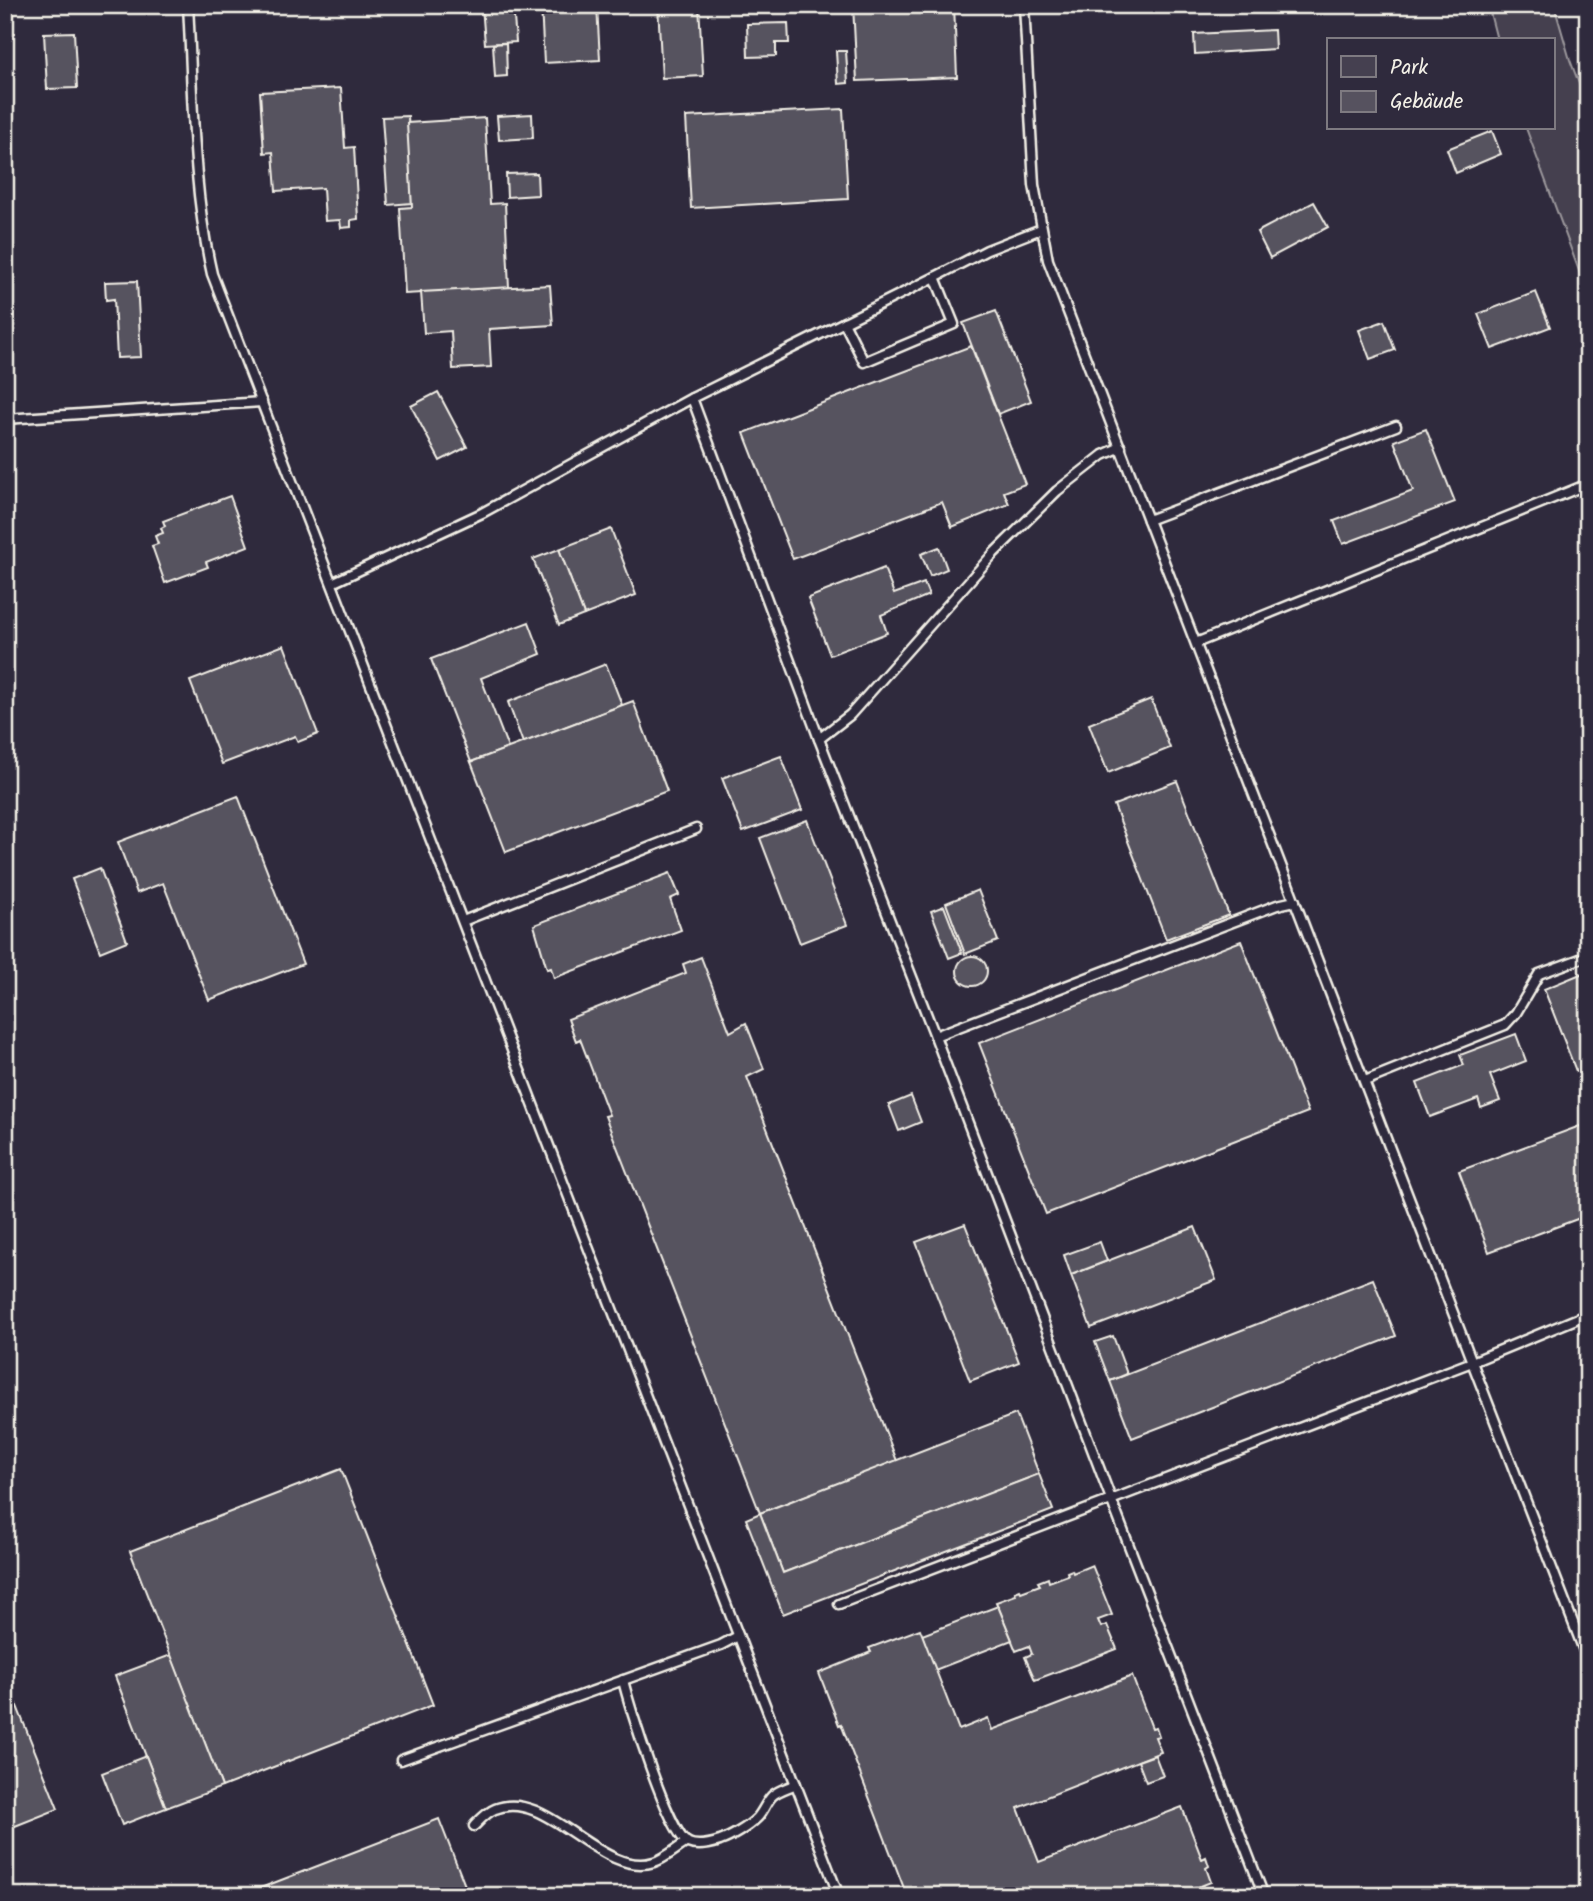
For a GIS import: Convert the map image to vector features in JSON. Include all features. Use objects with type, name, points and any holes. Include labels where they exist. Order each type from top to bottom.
[{"type":"lane","points":[[188,5],[197,160],[205,242],[212,274],[839,1896]]},
{"type":"lane","points":[[1024,5],[1034,185],[1048,260],[1588,1661]]},
{"type":"lane","points":[[332,583],[482,513],[692,398],[987,250],[1041,229]]},
{"type":"lane","points":[[844,322],[864,362],[954,324],[935,277]]},
{"type":"lane","points":[[692,398],[819,739],[1264,1896]]},
{"type":"lane","points":[[5,419],[262,402]]},
{"type":"lane","points":[[1148,520],[1396,426]]},
{"type":"lane","points":[[819,739],[850,715],[976,572],[1058,491],[1103,455],[1121,447]]},
{"type":"lane","points":[[1196,643],[1588,484]]},
{"type":"lane","points":[[463,921],[696,829]]},
{"type":"lane","points":[[935,1036],[1277,905],[1295,901]]},
{"type":"lane","points":[[1365,1081],[1505,1026],[1539,974],[1588,956]]},
{"type":"lane","points":[[839,1604],[1472,1362],[1588,1314]]},
{"type":"lane","points":[[401,1760],[721,1645],[738,1636]]},
{"type":"lane","points":[[623,1680],[630,1711],[664,1802],[677,1832],[687,1842],[699,1845],[721,1841],[756,1819],[770,1797],[796,1784]]},
{"type":"lane","points":[[474,1826],[493,1809],[513,1805],[541,1813],[608,1854],[631,1863],[654,1863],[687,1842]]},
{"type":"green space","points":[[1488,5],[1554,5],[1570,60],[1588,107],[1588,295],[1527,130],[1554,130],[1554,38],[1496,38]]},
{"type":"building","points":[[482,5],[513,5],[516,42],[485,44]]},
{"type":"building","points":[[541,5],[597,5],[600,60],[544,63]]},
{"type":"building","points":[[658,5],[699,5],[703,76],[662,78]]},
{"type":"building","points":[[853,5],[954,5],[957,77],[857,81]]},
{"type":"building","points":[[788,23],[789,43],[776,43],[776,56],[748,57],[747,24]]},
{"type":"building","points":[[1274,30],[1275,49],[1195,54],[1194,34]]},
{"type":"building","points":[[74,32],[77,88],[47,89],[44,33]]},
{"type":"building","points":[[506,43],[507,76],[495,77],[493,44]]},
{"type":"building","points":[[836,51],[846,51],[848,83],[838,84]]},
{"type":"building","points":[[341,88],[345,148],[354,147],[358,219],[351,220],[351,227],[341,228],[340,220],[325,221],[323,188],[276,191],[273,152],[264,153],[260,92]]},
{"type":"building","points":[[843,109],[848,199],[691,208],[686,117]]},
{"type":"building","points":[[10,112],[14,168],[5,168],[5,113]]},
{"type":"building","points":[[532,114],[533,138],[499,140],[497,116]]},
{"type":"building","points":[[408,116],[412,203],[388,205],[382,117]]},
{"type":"building","points":[[485,118],[490,204],[505,203],[509,288],[405,294],[400,208],[412,207],[407,123]]},
{"type":"building","points":[[1492,131],[1501,154],[1456,173],[1447,149]]},
{"type":"building","points":[[537,173],[538,195],[507,197],[506,174]]},
{"type":"building","points":[[1314,202],[1328,227],[1270,258],[1257,232]]},
{"type":"building","points":[[137,281],[141,357],[117,358],[114,299],[106,300],[105,282]]},
{"type":"building","points":[[550,285],[553,325],[489,329],[491,367],[453,369],[451,331],[424,333],[421,292]]},
{"type":"building","points":[[1536,292],[1550,327],[1492,349],[1478,314]]},
{"type":"building","points":[[996,311],[1031,401],[998,414],[963,323]]},
{"type":"building","points":[[1384,321],[1395,350],[1370,359],[1359,330]]},
{"type":"building","points":[[971,346],[1025,484],[1004,492],[1009,504],[952,527],[942,502],[793,559],[744,433]]},
{"type":"building","points":[[438,392],[467,447],[440,461],[411,406]]},
{"type":"building","points":[[1426,429],[1455,502],[1343,544],[1334,521],[1413,491],[1394,441]]},
{"type":"building","points":[[230,496],[248,546],[206,562],[208,567],[165,583],[152,546],[158,544],[155,536],[163,533],[163,521]]},
{"type":"building","points":[[611,529],[636,595],[584,615],[559,549]]},
{"type":"building","points":[[939,547],[947,569],[930,576],[921,554]]},
{"type":"building","points":[[559,549],[584,615],[559,625],[533,559]]},
{"type":"building","points":[[884,568],[894,594],[924,583],[929,595],[881,615],[887,633],[830,655],[808,598]]},
{"type":"building","points":[[529,622],[541,654],[481,678],[508,748],[471,762],[431,659]]},
{"type":"building","points":[[284,645],[318,734],[298,742],[295,736],[222,764],[190,681]]},
{"type":"building","points":[[606,664],[622,705],[523,743],[508,702]]},
{"type":"building","points":[[1151,699],[1170,748],[1108,773],[1089,724]]},
{"type":"building","points":[[633,701],[667,791],[506,852],[471,762]]},
{"type":"building","points":[[781,756],[802,810],[743,832],[722,778]]},
{"type":"building","points":[[1177,781],[1229,915],[1166,939],[1114,805]]},
{"type":"building","points":[[238,796],[303,964],[209,1000],[163,883],[137,893],[118,842]]},
{"type":"building","points":[[807,820],[847,925],[800,943],[760,838]]},
{"type":"building","points":[[100,868],[127,941],[100,952],[72,879]]},
{"type":"building","points":[[670,873],[679,895],[670,899],[681,930],[554,978],[551,968],[547,969],[534,925]]},
{"type":"building","points":[[978,890],[998,941],[965,954],[946,903]]},
{"type":"building","points":[[944,906],[962,953],[949,958],[931,911]]},
{"type":"building","points":[[1241,941],[1308,1112],[1046,1214],[979,1043]]},
{"type":"building","points":[[972,956],[983,960],[987,971],[983,982],[972,986],[961,982],[957,971],[961,960]]},
{"type":"building","points":[[701,957],[730,1032],[746,1023],[764,1069],[747,1077],[897,1461],[760,1513],[605,1116],[609,1115],[580,1039],[576,1041],[568,1019],[686,973],[683,964]]},
{"type":"building","points":[[1588,971],[1588,1067],[1576,1071],[1544,989]]},
{"type":"building","points":[[1516,1034],[1526,1061],[1490,1075],[1500,1101],[1481,1108],[1478,1099],[1430,1117],[1417,1083],[1464,1065],[1460,1055]]},
{"type":"building","points":[[911,1096],[921,1122],[899,1131],[889,1105]]},
{"type":"building","points":[[1588,1123],[1588,1215],[1489,1252],[1459,1171]]},
{"type":"building","points":[[965,1224],[1019,1362],[970,1381],[916,1242]]},
{"type":"building","points":[[1195,1227],[1216,1280],[1091,1328],[1071,1275]]},
{"type":"building","points":[[1100,1242],[1107,1261],[1071,1275],[1064,1255]]},
{"type":"building","points":[[1373,1279],[1396,1336],[1132,1438],[1110,1381]]},
{"type":"building","points":[[1113,1336],[1127,1374],[1110,1381],[1095,1342]]},
{"type":"building","points":[[1016,1414],[1039,1474],[783,1573],[760,1513]]},
{"type":"building","points":[[341,1469],[433,1705],[222,1787],[130,1551]]},
{"type":"building","points":[[1039,1474],[1053,1510],[783,1614],[746,1519],[760,1513],[783,1573]]},
{"type":"building","points":[[1092,1565],[1112,1615],[1098,1620],[1101,1627],[1107,1625],[1117,1649],[1035,1680],[1025,1657],[1032,1654],[1029,1646],[1016,1651],[996,1602],[1016,1595],[1015,1592],[1020,1590],[1021,1592],[1040,1585],[1038,1582],[1048,1578],[1049,1582],[1068,1575],[1067,1572],[1072,1570],[1073,1573]]},
{"type":"building","points":[[998,1606],[1012,1640],[935,1670],[922,1635]]},
{"type":"building","points":[[920,1629],[959,1730],[988,1718],[992,1730],[1132,1676],[1152,1728],[1156,1727],[1159,1736],[1155,1737],[1161,1752],[1018,1808],[1039,1862],[1182,1807],[1202,1859],[1206,1857],[1209,1866],[1206,1868],[1211,1882],[1175,1896],[907,1896],[819,1673],[871,1652],[869,1648]]},
{"type":"building","points":[[171,1655],[222,1787],[166,1808],[115,1676]]},
{"type":"building","points":[[5,1676],[58,1809],[5,1830]]},
{"type":"building","points":[[1155,1755],[1163,1776],[1146,1782],[1138,1761]]},
{"type":"building","points":[[146,1756],[166,1808],[122,1825],[102,1773]]},
{"type":"building","points":[[439,1819],[469,1896],[240,1896]]}]
